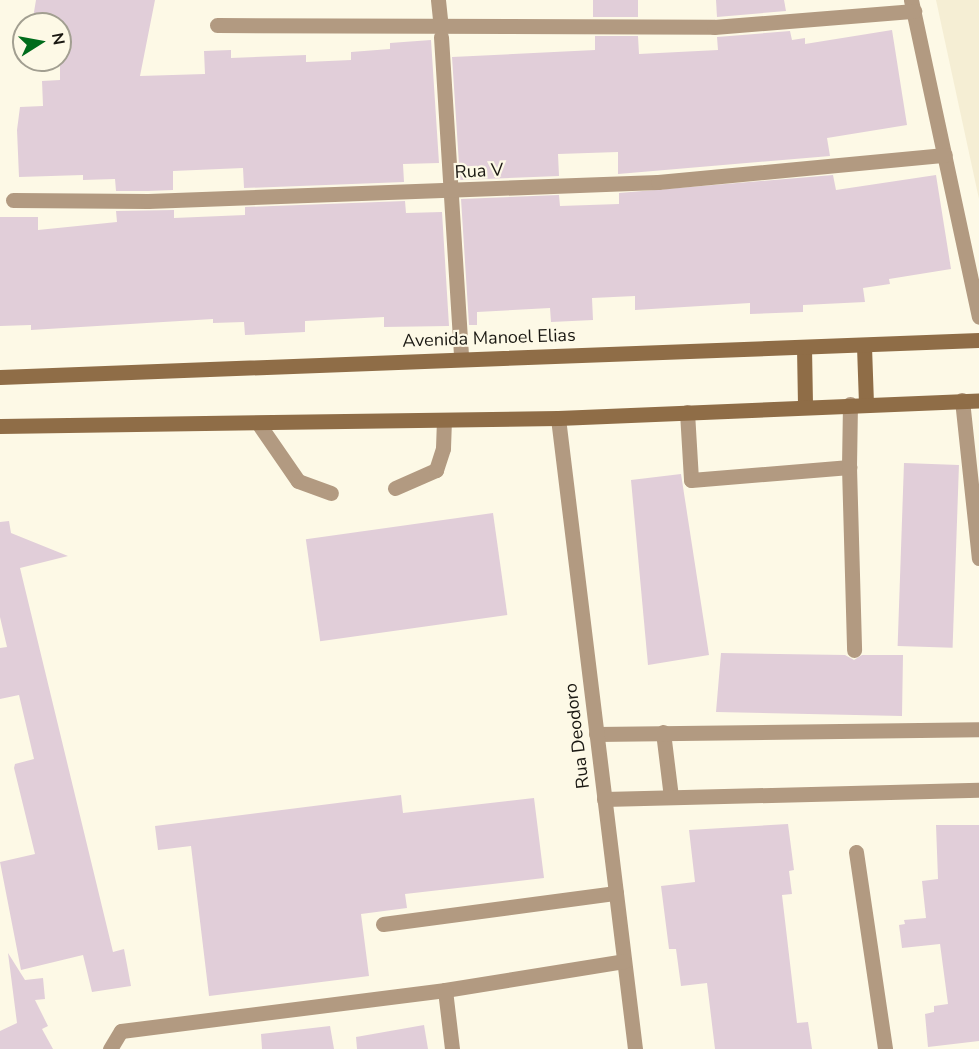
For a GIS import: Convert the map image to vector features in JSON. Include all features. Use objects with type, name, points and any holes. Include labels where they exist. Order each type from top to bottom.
[{"type":"main road","name":"Avenida Manoel Elias","points":[[0,377],[979,340]]},
{"type":"main road","points":[[864,346],[866,404]]},
{"type":"main road","points":[[804,347],[805,406]]},
{"type":"main road","points":[[0,426],[558,418],[979,400]]},
{"type":"street","points":[[438,0],[461,358]]},
{"type":"street","points":[[218,24],[441,32],[714,27],[912,5],[979,317]]},
{"type":"street","name":"Rua V","points":[[13,200],[449,192],[658,182],[945,155]]},
{"type":"street","points":[[962,400],[979,558]]},
{"type":"street","points":[[850,404],[849,467],[854,650]]},
{"type":"street","points":[[687,412],[692,480],[849,467]]},
{"type":"street","name":"Rua Deodoro","points":[[558,418],[634,1044]]},
{"type":"street","points":[[395,488],[436,470],[442,448],[444,420]]},
{"type":"street","points":[[258,423],[298,481],[331,493]]},
{"type":"street","points":[[596,734],[979,729]]},
{"type":"street","points":[[663,732],[671,797]]},
{"type":"street","points":[[604,799],[979,790]]},
{"type":"street","points":[[856,852],[885,1049]]},
{"type":"street","points":[[383,924],[616,893]]},
{"type":"street","points":[[110,1049],[121,1031],[445,990],[624,961]]},
{"type":"street","points":[[445,990],[452,1049]]},
{"type":"street","points":[[620,1049],[634,1044]]},
{"type":"shaded area","points":[[936,0],[979,0],[979,199]]},
{"type":"building","points":[[36,0],[155,0],[140,76],[205,74],[204,51],[231,50],[231,58],[306,55],[306,62],[351,60],[351,52],[390,49],[390,43],[431,40],[439,163],[403,164],[404,182],[244,188],[243,168],[173,171],[173,190],[116,191],[115,179],[83,180],[83,175],[19,177],[17,130],[20,107],[43,106],[42,81],[60,80],[60,72],[72,72],[72,12],[34,12]]},
{"type":"building","points":[[593,0],[638,0],[638,17],[593,17]]},
{"type":"building","points":[[716,0],[784,0],[786,11],[717,17]]},
{"type":"building","points":[[892,30],[907,125],[827,138],[830,156],[618,174],[618,152],[558,154],[559,176],[460,180],[452,57],[595,50],[595,36],[638,36],[639,54],[718,50],[717,37],[790,31],[792,40],[805,38],[805,44]]},
{"type":"building","points":[[833,175],[836,190],[936,175],[951,269],[889,279],[890,284],[863,288],[865,302],[803,305],[803,312],[750,314],[750,303],[635,310],[635,296],[592,298],[593,320],[551,322],[550,308],[477,312],[477,325],[469,325],[461,199],[559,195],[560,206],[619,204],[619,193]]},
{"type":"building","points":[[405,201],[406,213],[442,212],[449,326],[384,327],[384,317],[305,321],[305,332],[245,335],[244,322],[213,323],[213,319],[31,330],[31,325],[0,326],[0,217],[38,217],[38,230],[117,222],[116,211],[174,210],[174,218],[245,215],[245,207]]},
{"type":"building","points":[[904,463],[959,465],[953,648],[898,646]]},
{"type":"building","points":[[681,474],[709,655],[648,665],[631,480]]},
{"type":"building","points":[[493,513],[507,615],[320,641],[306,539]]},
{"type":"building","points":[[9,521],[11,533],[68,556],[20,568],[113,952],[124,949],[131,986],[92,992],[83,955],[21,970],[0,862],[35,854],[14,768],[15,764],[34,759],[19,695],[0,699],[0,648],[7,647],[0,617],[0,522]]},
{"type":"building","points":[[721,653],[845,655],[854,660],[862,655],[903,655],[902,716],[716,712]]},
{"type":"building","points":[[401,795],[403,813],[534,798],[544,878],[405,894],[407,908],[361,914],[369,976],[209,996],[191,846],[158,850],[155,826]]},
{"type":"building","points":[[788,824],[794,870],[789,871],[792,894],[782,895],[797,1023],[808,1022],[812,1049],[715,1049],[707,983],[681,986],[676,949],[669,949],[661,886],[695,882],[689,830]]},
{"type":"building","points":[[936,825],[979,825],[979,1041],[928,1047],[925,1014],[934,1012],[934,1006],[948,1004],[940,944],[902,948],[899,925],[905,924],[904,920],[926,918],[922,881],[938,879]]},
{"type":"building","points":[[8,953],[25,980],[43,978],[45,999],[35,1000],[48,1026],[42,1029],[53,1049],[0,1049],[0,1031],[17,1023]]},
{"type":"building","points":[[424,1025],[428,1049],[357,1049],[356,1037]]},
{"type":"building","points":[[330,1026],[334,1049],[262,1049],[261,1034]]}]
